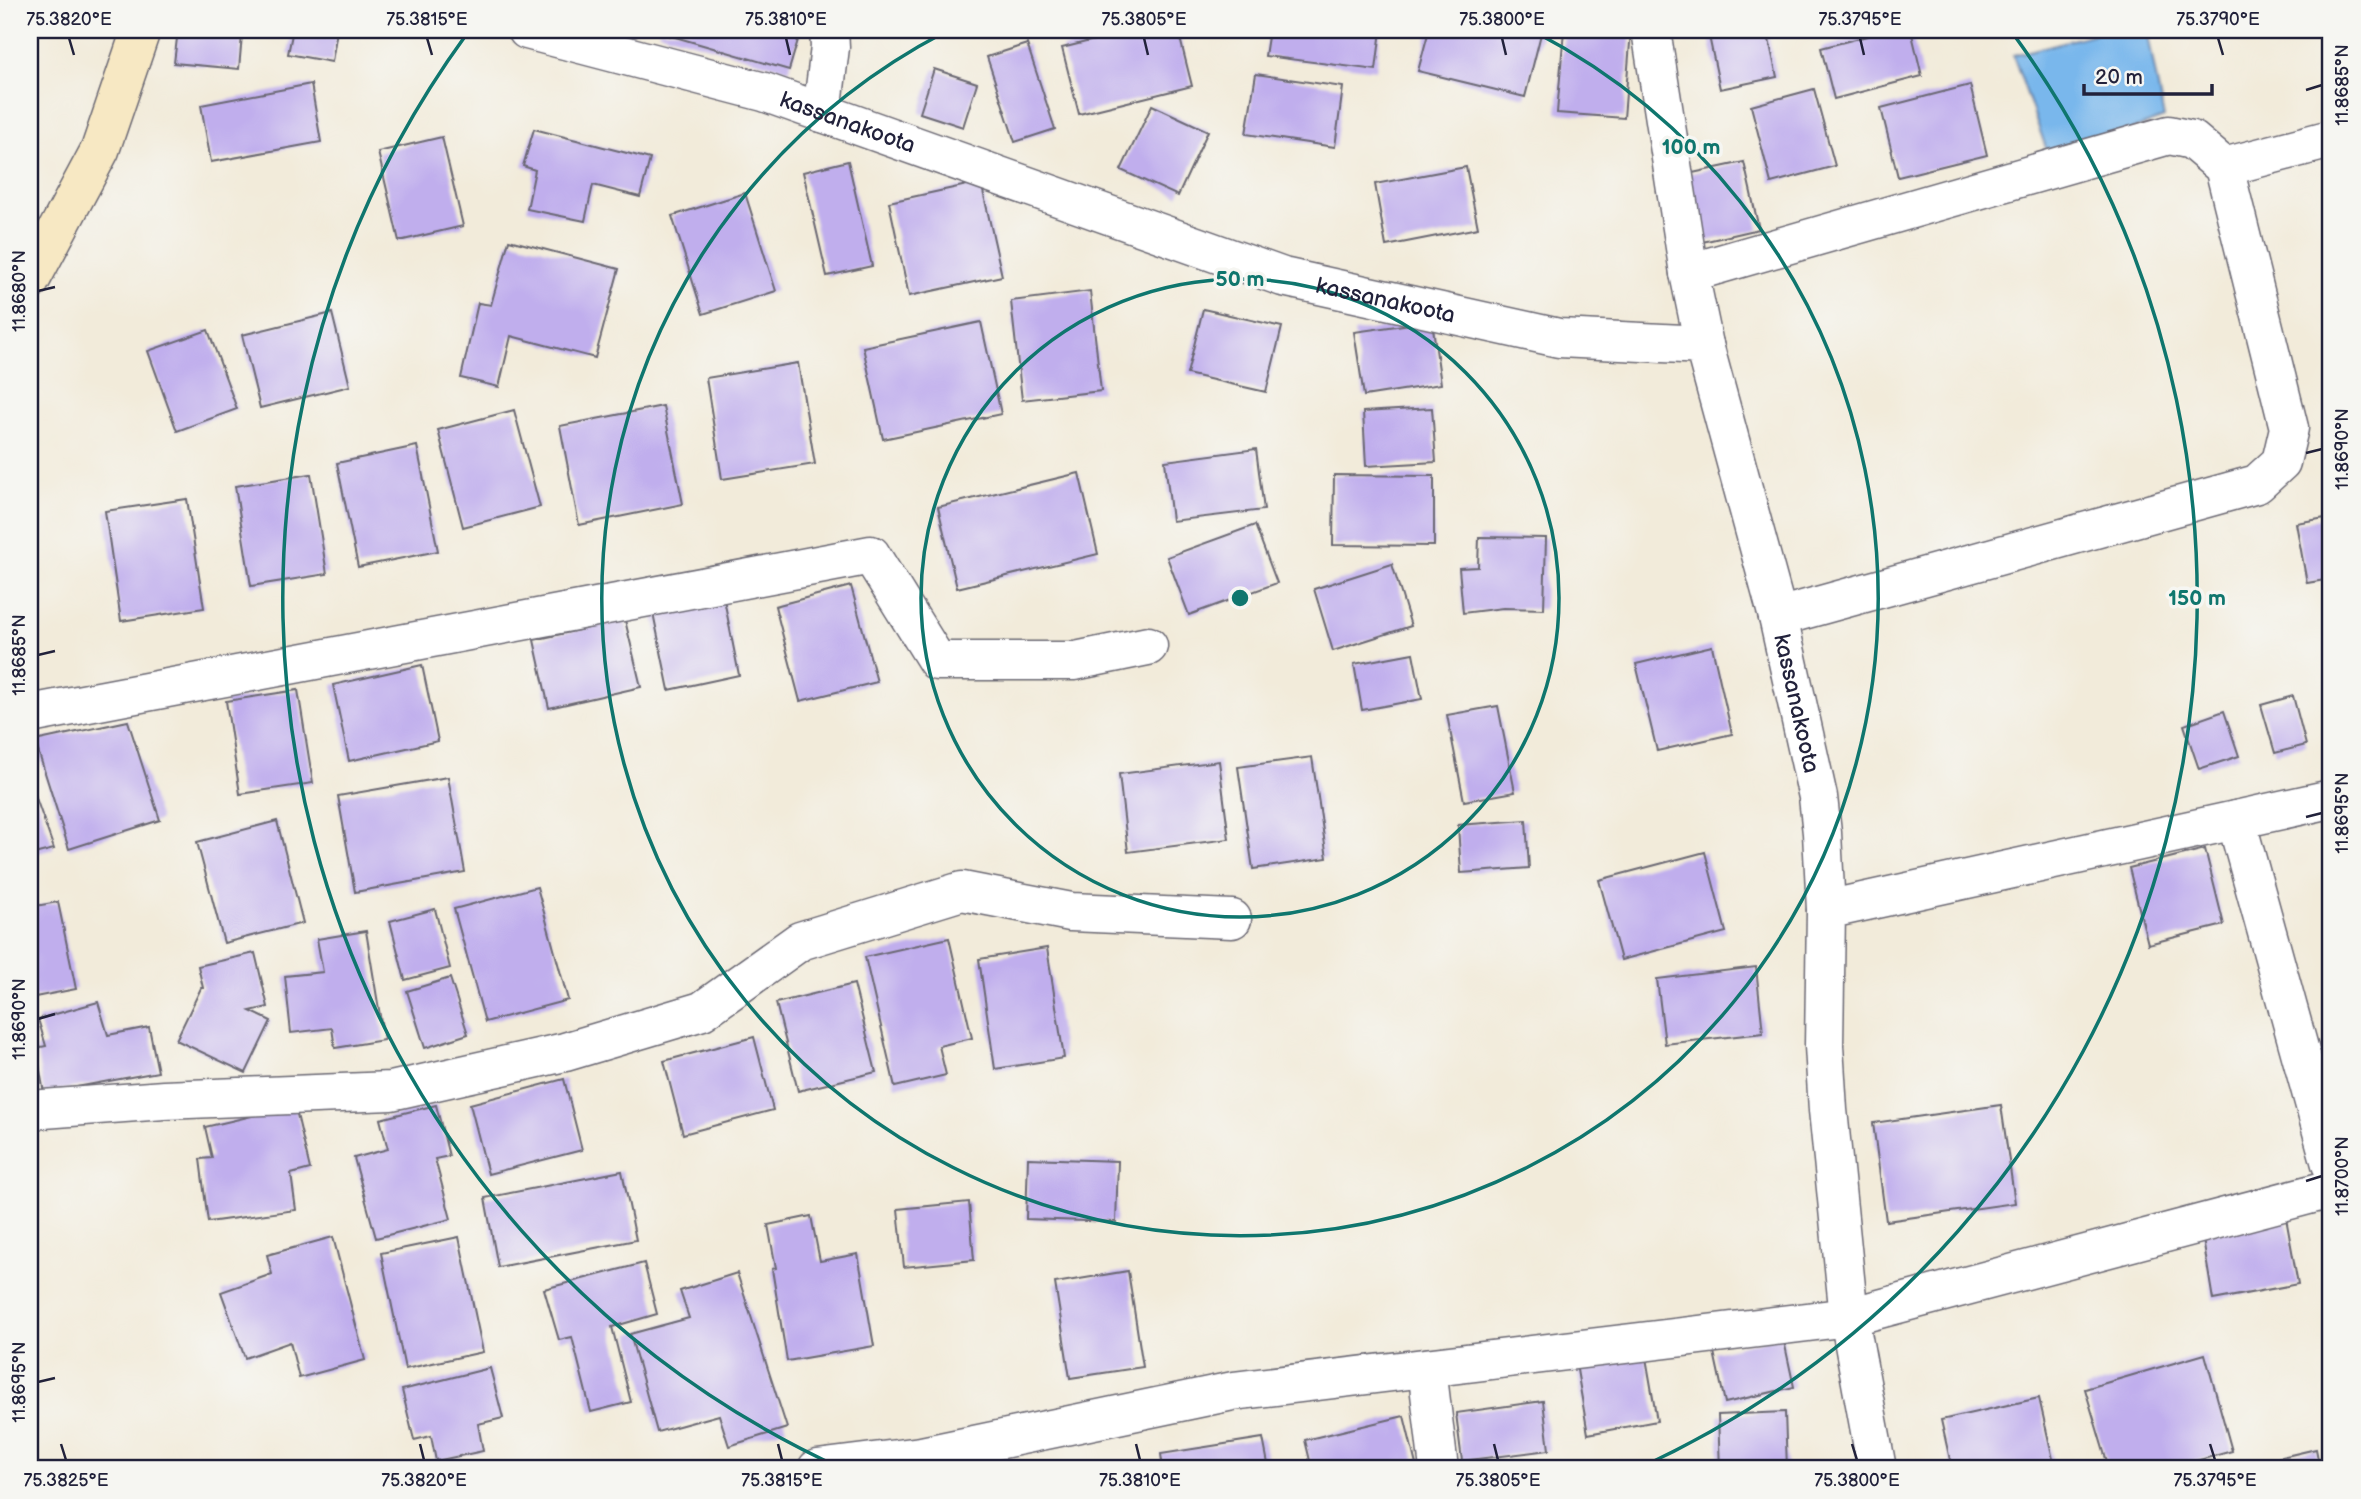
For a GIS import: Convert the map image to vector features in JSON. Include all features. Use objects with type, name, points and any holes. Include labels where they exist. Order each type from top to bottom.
[{"type":"street","points":[[30,281],[100,150],[141,30]]},
{"type":"street","name":"kassanakoota","points":[[527,30],[764,92],[1283,277],[1559,338],[1704,345],[1778,617],[1818,797],[1826,910],[1824,1046],[1849,1317],[1877,1469]]},
{"type":"street","points":[[822,113],[830,47],[829,30]]},
{"type":"street","points":[[1651,30],[1689,273],[1704,345]]},
{"type":"street","points":[[1689,273],[2169,135],[2192,140],[2224,167],[2289,428],[2281,462],[2257,484],[1778,617]]},
{"type":"street","points":[[2224,167],[2331,139]]},
{"type":"street","points":[[30,714],[871,555],[936,661],[1075,661],[1148,646]]},
{"type":"street","points":[[1826,910],[2331,799]]},
{"type":"street","points":[[2236,820],[2331,1164]]},
{"type":"street","points":[[30,1110],[163,1100],[391,1091],[565,1052],[702,1011],[800,941],[962,891],[1071,912],[1231,919]]},
{"type":"street","points":[[826,1469],[921,1456],[1233,1391],[1849,1317],[2331,1189]]},
{"type":"street","points":[[1427,1368],[1439,1469]]},
{"type":"water","points":[[2110,30],[2147,30],[2164,118],[2050,159],[2013,55]]},
{"type":"building","points":[[178,30],[337,30],[332,62],[288,54],[292,34],[242,35],[239,69],[174,63]]},
{"type":"building","points":[[801,30],[789,70],[658,32]]},
{"type":"building","points":[[1134,30],[1178,30],[1192,86],[1079,114],[1062,48]]},
{"type":"building","points":[[1269,30],[1381,30],[1376,70],[1265,56]]},
{"type":"building","points":[[1429,30],[1542,30],[1525,97],[1418,71]]},
{"type":"building","points":[[1564,30],[1631,30],[1624,118],[1557,113]]},
{"type":"building","points":[[1767,30],[1777,77],[1720,89],[1708,31]]},
{"type":"building","points":[[1890,30],[1911,30],[1922,76],[1834,99],[1821,48]]},
{"type":"building","points":[[1027,44],[1055,129],[1015,142],[987,57]]},
{"type":"building","points":[[934,69],[977,83],[963,127],[920,113]]},
{"type":"building","points":[[1256,74],[1343,87],[1335,147],[1246,134]]},
{"type":"building","points":[[311,84],[321,142],[211,162],[201,105]]},
{"type":"building","points":[[1970,85],[1987,155],[1898,177],[1881,108]]},
{"type":"building","points":[[1814,89],[1835,166],[1771,183],[1751,106]]},
{"type":"building","points":[[1152,105],[1208,131],[1178,196],[1121,170]]},
{"type":"building","points":[[534,129],[650,159],[640,197],[593,185],[585,221],[527,209],[535,170],[523,166]]},
{"type":"building","points":[[442,137],[463,226],[399,241],[378,152]]},
{"type":"building","points":[[848,161],[872,266],[827,276],[803,172]]},
{"type":"building","points":[[1744,162],[1759,229],[1698,243],[1683,175]]},
{"type":"building","points":[[1466,167],[1478,228],[1386,246],[1375,184]]},
{"type":"building","points":[[981,182],[1002,276],[909,296],[889,202]]},
{"type":"building","points":[[745,193],[776,291],[703,314],[672,216]]},
{"type":"building","points":[[509,240],[619,269],[595,358],[511,336],[499,387],[461,378],[478,303],[491,305]]},
{"type":"building","points":[[1090,291],[1101,391],[1022,400],[1011,301]]},
{"type":"building","points":[[1203,309],[1282,327],[1266,392],[1187,374]]},
{"type":"building","points":[[332,313],[350,386],[260,408],[242,335]]},
{"type":"building","points":[[1432,321],[1441,384],[1364,396],[1354,332]]},
{"type":"building","points":[[981,322],[1001,414],[883,439],[863,347]]},
{"type":"building","points":[[208,330],[237,409],[177,431],[148,351]]},
{"type":"building","points":[[798,363],[815,464],[722,479],[706,378]]},
{"type":"building","points":[[663,406],[683,504],[579,525],[560,426]]},
{"type":"building","points":[[1432,408],[1436,462],[1366,466],[1363,412]]},
{"type":"building","points":[[514,410],[540,507],[463,527],[438,430]]},
{"type":"building","points":[[417,446],[438,551],[358,567],[337,463]]},
{"type":"building","points":[[1256,449],[1264,510],[1172,521],[1165,461]]},
{"type":"building","points":[[1079,473],[1098,554],[957,588],[938,507]]},
{"type":"building","points":[[311,474],[327,574],[251,586],[235,486]]},
{"type":"building","points":[[1334,475],[1434,476],[1434,546],[1333,545]]},
{"type":"building","points":[[187,499],[204,608],[121,621],[105,511]]},
{"type":"building","points":[[2331,517],[2331,579],[2307,583],[2296,523]]},
{"type":"building","points":[[1255,525],[1277,583],[1189,615],[1167,557]]},
{"type":"building","points":[[1479,537],[1546,538],[1544,609],[1503,608],[1463,613],[1459,568],[1478,567]]},
{"type":"building","points":[[1392,564],[1411,626],[1333,651],[1314,589]]},
{"type":"building","points":[[851,586],[877,682],[800,701],[775,606]]},
{"type":"building","points":[[722,589],[739,675],[669,690],[651,603]]},
{"type":"building","points":[[625,620],[641,687],[549,708],[534,640]]},
{"type":"building","points":[[1712,646],[1732,734],[1657,751],[1636,664]]},
{"type":"building","points":[[1413,653],[1422,699],[1362,710],[1354,664]]},
{"type":"building","points":[[422,665],[438,741],[349,761],[333,685]]},
{"type":"building","points":[[298,690],[313,783],[240,794],[226,701]]},
{"type":"building","points":[[2293,696],[2306,745],[2275,753],[2261,705]]},
{"type":"building","points":[[1498,706],[1515,792],[1464,801],[1447,715]]},
{"type":"building","points":[[2224,711],[2239,756],[2199,769],[2184,725]]},
{"type":"building","points":[[128,721],[160,820],[69,849],[35,741]]},
{"type":"building","points":[[1312,757],[1327,858],[1253,869],[1238,767]]},
{"type":"building","points":[[1219,761],[1229,839],[1128,852],[1119,774]]},
{"type":"building","points":[[448,777],[465,872],[355,892],[338,796]]},
{"type":"building","points":[[30,781],[54,849],[30,855]]},
{"type":"building","points":[[1526,820],[1529,868],[1461,873],[1458,825]]},
{"type":"building","points":[[277,821],[303,923],[224,943],[197,842]]},
{"type":"building","points":[[2205,849],[2224,925],[2148,944],[2129,868]]},
{"type":"building","points":[[1705,852],[1726,932],[1621,960],[1599,880]]},
{"type":"building","points":[[537,887],[568,1000],[485,1022],[454,909]]},
{"type":"building","points":[[58,902],[76,989],[30,998],[30,907]]},
{"type":"building","points":[[435,909],[450,968],[405,980],[390,921]]},
{"type":"building","points":[[366,931],[384,1040],[335,1048],[332,1028],[291,1033],[285,976],[323,972],[317,939]]},
{"type":"building","points":[[949,938],[972,1038],[939,1046],[946,1075],[895,1087],[865,957]]},
{"type":"building","points":[[1047,948],[1064,1058],[995,1069],[979,959]]},
{"type":"building","points":[[255,953],[268,1007],[250,1011],[271,1021],[246,1073],[176,1040],[203,988],[198,966]]},
{"type":"building","points":[[1756,967],[1763,1033],[1665,1044],[1657,979]]},
{"type":"building","points":[[450,978],[468,1034],[425,1048],[407,991]]},
{"type":"building","points":[[854,984],[876,1072],[798,1091],[776,1003]]},
{"type":"building","points":[[98,1002],[108,1035],[149,1027],[158,1072],[44,1093],[36,1048],[46,1046],[38,1019]]},
{"type":"building","points":[[754,1037],[773,1110],[683,1134],[664,1061]]},
{"type":"building","points":[[564,1079],[582,1150],[488,1174],[470,1104]]},
{"type":"building","points":[[436,1105],[449,1156],[435,1159],[451,1219],[376,1238],[354,1158],[388,1149],[380,1119]]},
{"type":"building","points":[[2001,1105],[2015,1203],[1886,1221],[1873,1123]]},
{"type":"building","points":[[295,1106],[310,1169],[291,1174],[296,1210],[208,1222],[200,1159],[212,1158],[205,1127]]},
{"type":"building","points":[[1028,1158],[1118,1161],[1116,1222],[1026,1219]]},
{"type":"building","points":[[622,1171],[636,1240],[498,1267],[485,1198]]},
{"type":"building","points":[[969,1202],[974,1260],[904,1267],[898,1209]]},
{"type":"building","points":[[811,1216],[820,1261],[858,1254],[874,1346],[787,1361],[772,1269],[776,1268],[768,1225]]},
{"type":"building","points":[[2286,1218],[2298,1284],[2213,1300],[2202,1233]]},
{"type":"building","points":[[333,1237],[365,1360],[299,1378],[290,1342],[245,1358],[221,1292],[272,1274],[267,1255]]},
{"type":"building","points":[[459,1237],[483,1352],[405,1369],[381,1253]]},
{"type":"building","points":[[644,1263],[657,1314],[612,1327],[631,1402],[591,1412],[572,1337],[559,1340],[544,1289]]},
{"type":"building","points":[[1128,1271],[1143,1367],[1070,1378],[1055,1283]]},
{"type":"building","points":[[737,1273],[787,1428],[729,1446],[719,1415],[657,1432],[630,1334],[689,1318],[680,1291]]},
{"type":"building","points":[[1783,1336],[1794,1387],[1725,1403],[1714,1352]]},
{"type":"building","points":[[1645,1352],[1657,1421],[1588,1434],[1576,1364]]},
{"type":"building","points":[[2205,1354],[2232,1451],[2167,1469],[2109,1469],[2085,1389]]},
{"type":"building","points":[[490,1368],[503,1418],[478,1424],[483,1451],[436,1461],[431,1436],[414,1440],[402,1390]]},
{"type":"building","points":[[2039,1398],[2055,1468],[1952,1469],[1941,1420]]},
{"type":"building","points":[[1543,1401],[1549,1450],[1462,1461],[1456,1413]]},
{"type":"building","points":[[1785,1412],[1787,1469],[1720,1469],[1718,1415]]},
{"type":"building","points":[[1404,1416],[1417,1469],[1312,1469],[1305,1440]]},
{"type":"building","points":[[1263,1438],[1269,1469],[1163,1469],[1161,1454]]},
{"type":"building","points":[[2316,1449],[2320,1469],[2271,1469],[2269,1460]]}]
